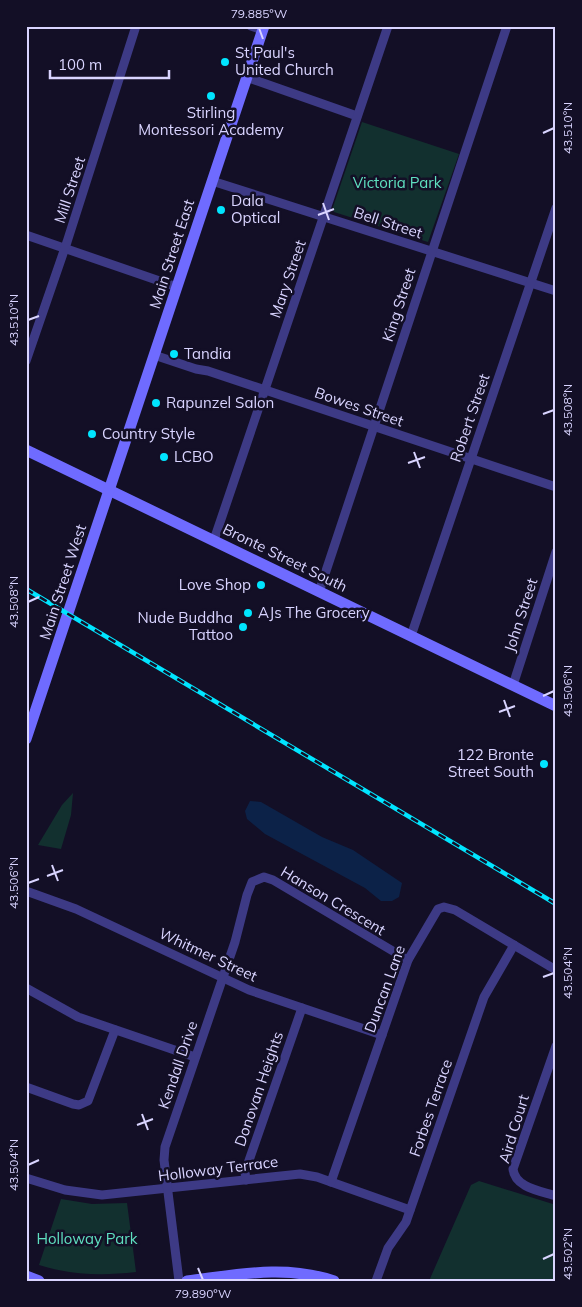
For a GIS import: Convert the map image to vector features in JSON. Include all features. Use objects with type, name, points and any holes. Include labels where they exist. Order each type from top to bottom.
[{"type":"main road","name":"Main Street East","points":[[108,490],[263,28]]},
{"type":"main road","name":"Bronte Street South","points":[[26,450],[556,706]]},
{"type":"main road","name":"Main Street West","points":[[26,739],[108,490]]},
{"type":"main road","points":[[187,1281],[286,1271],[314,1275],[334,1281]]},
{"type":"main road","points":[[26,1276],[40,1281]]},
{"type":"street","name":"Mill Street","points":[[26,361],[65,248],[136,26]]},
{"type":"street","points":[[251,26],[263,28]]},
{"type":"street","name":"Mary Street","points":[[214,540],[388,26]]},
{"type":"street","name":"King Street","points":[[319,592],[506,26]]},
{"type":"street","points":[[246,77],[357,116]]},
{"type":"street","name":"Bell Street","points":[[212,181],[556,291]]},
{"type":"street","name":"Robert Street","points":[[411,636],[556,208]]},
{"type":"street","points":[[26,235],[177,286]]},
{"type":"street","name":"Bowes Street","points":[[154,355],[556,487]]},
{"type":"street","name":"John Street","points":[[512,685],[556,552]]},
{"type":"street","name":"Hanson Crescent","points":[[223,978],[252,882],[264,878],[273,880],[408,960]]},
{"type":"street","name":"Whitmer Street","points":[[26,891],[76,909],[249,990],[382,1035]]},
{"type":"street","name":"Duncan Lane","points":[[331,1182],[408,960],[436,911],[444,907],[455,910],[556,970]]},
{"type":"street","name":"Forbes Terrace","points":[[376,1281],[388,1248],[406,1222],[484,997],[514,945]]},
{"type":"street","name":"Kendall Drive","points":[[179,1281],[165,1147],[223,978]]},
{"type":"street","points":[[26,988],[73,1014],[195,1057]]},
{"type":"street","name":"Donovan Heights","points":[[246,1180],[245,1172],[302,1008]]},
{"type":"street","points":[[26,1087],[73,1104],[79,1105],[88,1101],[115,1030]]},
{"type":"street","name":"Aird Court","points":[[556,1046],[514,1169],[515,1176],[520,1183],[556,1196]]},
{"type":"street","name":"Holloway Terrace","points":[[26,1178],[65,1190],[88,1194],[126,1194],[300,1174],[331,1182],[410,1210]]},
{"type":"green space","name":"Victoria Park","points":[[362,122],[459,154],[428,242],[334,212],[333,207]]},
{"type":"green space","points":[[73,793],[71,815],[61,849],[38,845],[62,805]]},
{"type":"green space","points":[[479,1181],[556,1205],[556,1281],[429,1281],[471,1185]]},
{"type":"green space","name":"Holloway Park","points":[[61,1199],[92,1204],[127,1203],[136,1272],[87,1274],[39,1265]]},
{"type":"water","points":[[250,801],[261,802],[322,837],[353,850],[402,883],[399,897],[392,901],[381,901],[365,888],[265,834],[247,819],[245,811]]},
{"type":"railway","points":[[26,589],[556,904]]},
{"type":"place","name":"St Paul's United Church","points":[[225,62]]},
{"type":"place","name":"Stirling Montessori Academy","points":[[211,96]]},
{"type":"place","name":"Dala Optical","points":[[221,210]]},
{"type":"place","name":"Tandia","points":[[174,354]]},
{"type":"place","name":"Rapunzel Salon","points":[[156,403]]},
{"type":"place","name":"Country Style","points":[[92,434]]},
{"type":"place","name":"LCBO","points":[[164,457]]},
{"type":"place","name":"Love Shop","points":[[261,585]]},
{"type":"place","name":"AJs The Grocery","points":[[248,613]]},
{"type":"place","name":"Nude Buddha Tattoo","points":[[243,627]]},
{"type":"place","name":"122 Bronte Street South","points":[[544,764]]}]
